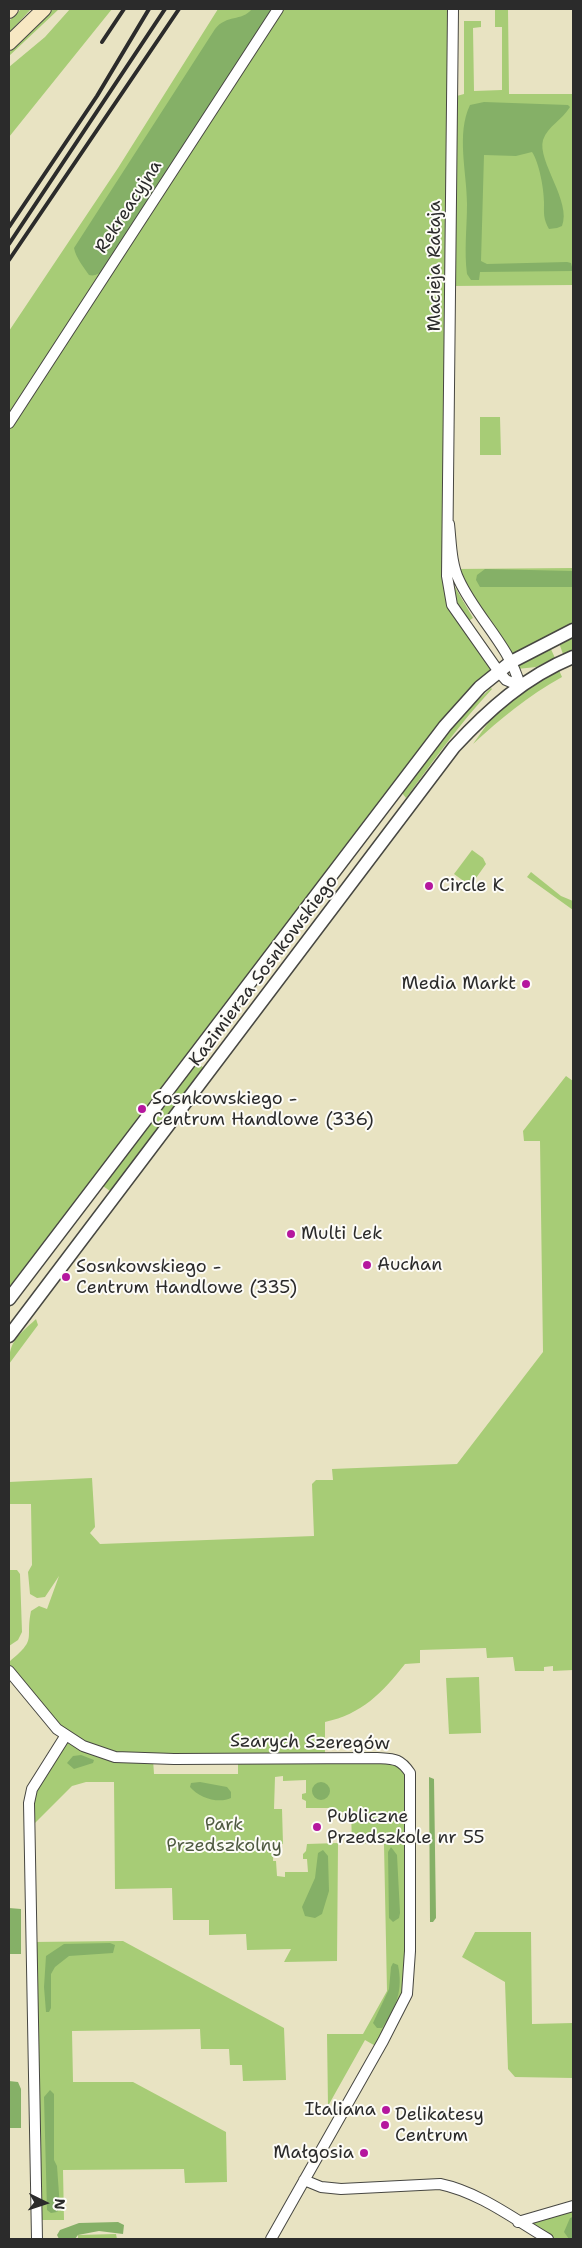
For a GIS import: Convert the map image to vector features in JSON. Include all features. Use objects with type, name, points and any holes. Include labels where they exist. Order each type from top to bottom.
[{"type":"main road","points":[[9,43],[44,9]]},
{"type":"street","name":"Rekreacyjna","points":[[9,423],[278,9]]},
{"type":"street","name":"Macieja Rataja","points":[[453,9],[447,576],[452,605],[499,672],[506,680],[520,686]]},
{"type":"street","name":"Macieja Rataja","points":[[449,524],[454,564],[458,578],[511,662],[520,686]]},
{"type":"street","name":"Kazimierza Sosnkowskiego","points":[[9,1299],[432,740],[480,687],[511,662],[573,630]]},
{"type":"street","name":"Kazimierza Sosnkowskiego","points":[[9,1336],[439,767],[490,709],[520,686],[573,657]]},
{"type":"street","name":"Szarych Szeregów","points":[[9,1671],[47,1719],[66,1735],[97,1752],[122,1758],[377,1758],[404,1763],[410,1773],[410,1951],[407,1994],[383,2041],[271,2239]]},
{"type":"street","points":[[38,2239],[29,1803],[32,1789],[66,1735]]},
{"type":"street","points":[[304,2180],[321,2187],[341,2189],[440,2184],[449,2186],[469,2193],[548,2239]]},
{"type":"street","points":[[518,2222],[573,2206]]},
{"type":"green space","points":[[21,9],[31,9],[9,33],[9,21]]},
{"type":"green space","points":[[53,9],[59,9],[9,56],[9,52]]},
{"type":"green space","points":[[70,9],[112,9],[9,137],[9,67],[45,37]]},
{"type":"green space","points":[[218,9],[453,9],[453,97],[464,94],[464,21],[481,21],[481,27],[473,28],[474,91],[502,90],[502,27],[495,27],[495,9],[508,9],[509,94],[573,94],[573,285],[451,286],[450,597],[499,672],[480,687],[9,1299],[9,331],[118,168]]},
{"type":"green space","points":[[252,9],[278,9],[114,260],[96,275],[89,275],[78,259],[74,248],[215,29],[224,21],[243,16]]},
{"type":"green space","points":[[484,102],[568,105],[570,107],[548,131],[543,140],[545,159],[562,205],[564,216],[562,226],[549,229],[546,222],[542,183],[537,162],[532,152],[516,156],[484,155],[481,261],[487,264],[567,262],[571,263],[573,271],[480,272],[479,280],[471,280],[467,274],[467,192],[463,154],[464,128],[470,105]]},
{"type":"green space","points":[[480,417],[500,417],[501,455],[480,455]]},
{"type":"green space","points":[[573,568],[573,630],[511,662],[455,569]]},
{"type":"green space","points":[[485,569],[573,571],[573,587],[480,587],[476,580],[477,575]]},
{"type":"green space","points":[[455,587],[473,618],[467,622],[457,603],[453,588]]},
{"type":"green space","points":[[573,637],[573,650],[563,654],[559,643]]},
{"type":"green space","points":[[550,647],[555,658],[536,667],[517,669],[517,665]]},
{"type":"green space","points":[[559,670],[562,677],[515,708],[473,744],[493,716],[520,694]]},
{"type":"green space","points":[[491,688],[458,728],[406,798],[402,793],[459,718]]},
{"type":"green space","points":[[472,850],[483,858],[486,864],[471,885],[469,885],[454,874]]},
{"type":"green space","points":[[531,872],[561,896],[573,901],[573,910],[527,877]]},
{"type":"green space","points":[[197,1063],[204,1068],[110,1191],[103,1186]]},
{"type":"green space","name":"Park Przedszkolny","points":[[566,1076],[573,1081],[573,1670],[553,1671],[553,1666],[544,1667],[544,1671],[515,1671],[513,1657],[487,1658],[486,1648],[420,1650],[420,1663],[405,1664],[379,1693],[361,1708],[350,1714],[325,1722],[325,1758],[395,1759],[410,1773],[409,1982],[379,2048],[365,2040],[328,2106],[327,2034],[363,2034],[387,1991],[384,1844],[352,1843],[351,1812],[332,1812],[332,1808],[306,1808],[306,1801],[302,1799],[302,1794],[306,1793],[306,1780],[283,1781],[283,1776],[275,1777],[274,1809],[282,1809],[283,1844],[274,1845],[273,1861],[276,1861],[277,1876],[285,1877],[285,1872],[308,1872],[307,1859],[303,1859],[307,1844],[338,1843],[337,1961],[284,1962],[291,1949],[247,1950],[246,1934],[209,1935],[209,1920],[173,1920],[172,1888],[115,1889],[114,1782],[86,1782],[72,1786],[30,1828],[29,1803],[66,1735],[9,1671],[9,1662],[24,1648],[29,1639],[31,1611],[39,1606],[47,1609],[59,1576],[45,1597],[37,1598],[30,1594],[28,1572],[32,1565],[31,1504],[9,1504],[9,1482],[92,1478],[95,1527],[90,1533],[100,1544],[314,1536],[312,1484],[316,1480],[333,1480],[332,1469],[457,1464],[543,1352],[540,1141],[524,1141],[523,1131]],"holes":[[[238,1758],[238,1774],[154,1774],[153,1759]]]},
{"type":"green space","points":[[36,1319],[38,1325],[9,1364],[9,1356],[16,1338]]},
{"type":"green space","points":[[9,1570],[17,1570],[20,1574],[22,1632],[18,1640],[9,1646]]},
{"type":"green space","points":[[479,1677],[481,1733],[449,1734],[446,1678]]},
{"type":"green space","points":[[81,1755],[94,1760],[93,1763],[74,1769],[67,1763],[73,1756]]},
{"type":"green space","points":[[429,1777],[434,1779],[436,1918],[433,1922],[430,1922]]},
{"type":"green space","points":[[200,1782],[227,1787],[231,1792],[231,1798],[215,1800],[204,1797],[190,1787],[191,1783]]},
{"type":"green space","points":[[321,1782],[327,1785],[330,1791],[327,1797],[321,1800],[315,1797],[312,1791],[315,1785]]},
{"type":"green space","points":[[391,1847],[397,1855],[400,1913],[399,1918],[393,1922],[389,1918],[388,1852]]},
{"type":"green space","points":[[323,1850],[328,1856],[329,1891],[322,1914],[315,1918],[305,1916],[302,1907],[315,1878],[318,1853]]},
{"type":"green space","points":[[9,1908],[21,1909],[21,1954],[9,1954]]},
{"type":"green space","points":[[475,1932],[531,1932],[532,2024],[573,2023],[573,2078],[515,2077],[508,2069],[505,1982],[462,1957]]},
{"type":"green space","points":[[123,1941],[284,2028],[286,2080],[243,2081],[242,2065],[230,2065],[229,2049],[201,2049],[200,2029],[72,2031],[73,2082],[133,2082],[226,2132],[227,2182],[185,2183],[184,2169],[63,2170],[64,2220],[37,2220],[32,1942]]},
{"type":"green space","points":[[110,1943],[115,1945],[113,1953],[69,1956],[55,1967],[51,1974],[51,2008],[49,2012],[46,2012],[44,1987],[46,1956],[64,1944]]},
{"type":"green space","points":[[393,1963],[398,1965],[400,1982],[398,1998],[382,2028],[377,2028],[373,2023],[389,1989]]},
{"type":"green space","points":[[9,2081],[18,2082],[21,2089],[21,2128],[9,2128]]},
{"type":"green space","points":[[50,2090],[54,2094],[54,2160],[57,2166],[60,2208],[57,2212],[51,2213],[47,2210],[44,2097]]},
{"type":"green space","points":[[573,2206],[573,2239],[548,2239],[518,2222]]},
{"type":"green space","points":[[573,2217],[573,2239],[569,2239],[564,2232],[570,2218]]},
{"type":"green space","points":[[118,2222],[124,2225],[123,2234],[99,2231],[78,2235],[75,2239],[59,2239],[57,2235],[60,2230],[79,2223]]},
{"type":"green space","points":[[116,2234],[117,2239],[78,2239],[78,2235]]},
{"type":"railway","points":[[102,42],[124,9]]},
{"type":"railway","points":[[9,227],[97,96],[149,9]]},
{"type":"railway","points":[[9,244],[165,9]]},
{"type":"railway","points":[[9,260],[179,9]]},
{"type":"place","name":"Circle K","points":[[429,886]]},
{"type":"place","name":"Media Markt","points":[[526,984]]},
{"type":"place","name":"Sosnkowskiego - Centrum Handlowe (336)","points":[[142,1109]]},
{"type":"place","name":"Multi Lek","points":[[291,1234]]},
{"type":"place","name":"Auchan","points":[[367,1265]]},
{"type":"place","name":"Sosnkowskiego - Centrum Handlowe (335)","points":[[66,1277]]},
{"type":"place","name":"Publiczne Przedszkole nr 55","points":[[317,1827]]},
{"type":"place","name":"Italiana","points":[[386,2110]]},
{"type":"place","name":"Delikatesy Centrum","points":[[385,2125]]},
{"type":"place","name":"Małgosia","points":[[364,2153]]}]
